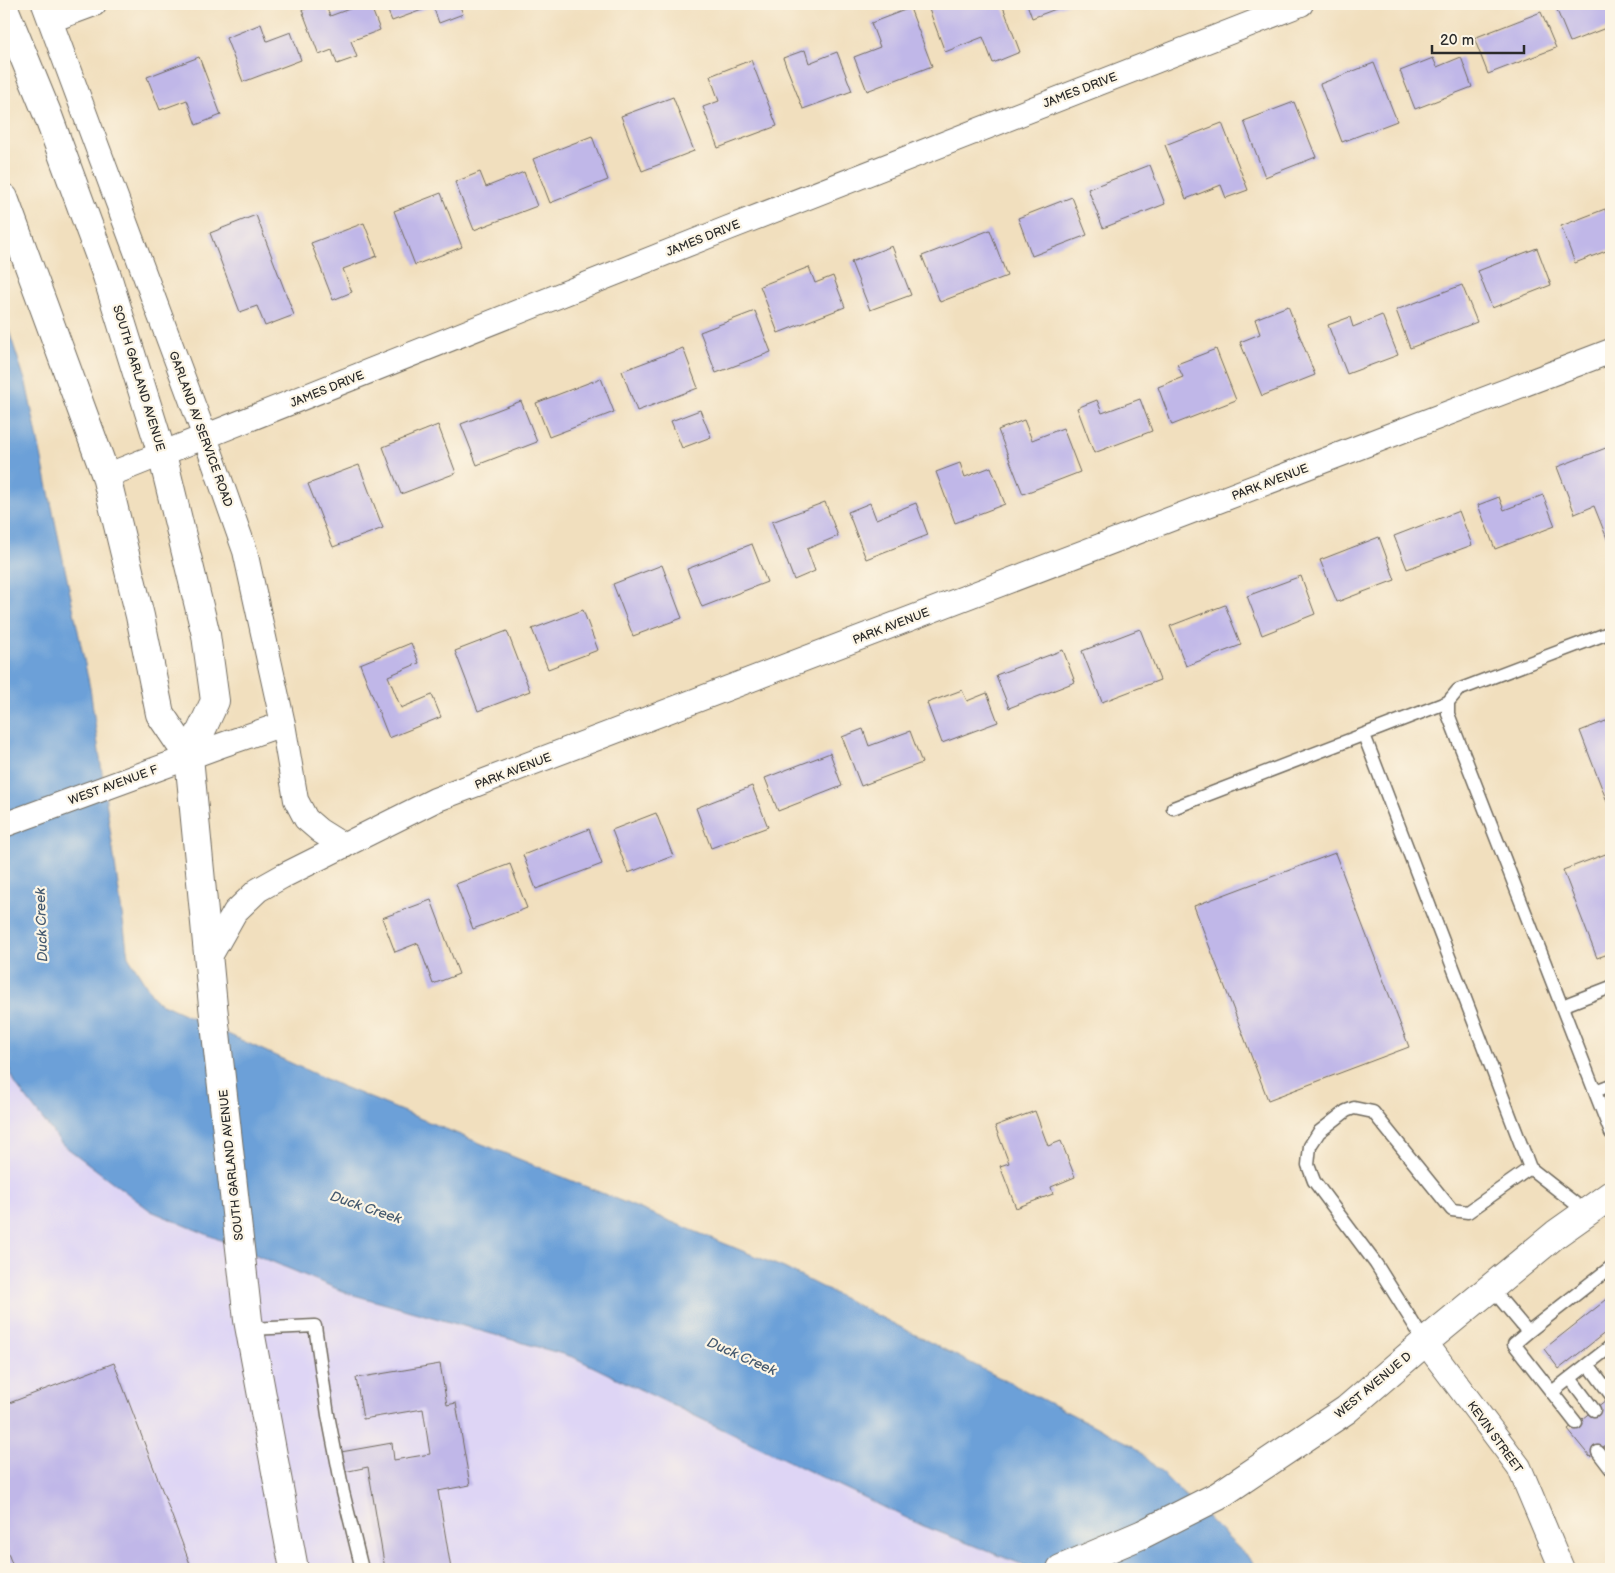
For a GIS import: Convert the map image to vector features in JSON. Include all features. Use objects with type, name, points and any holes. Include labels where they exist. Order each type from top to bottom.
[{"type":"main road","name":"SOUTH GARLAND AVENUE","points":[[4,8],[47,113],[107,276],[162,454],[206,636],[215,701],[190,757],[213,1006],[249,1325],[294,1569]]},
{"type":"main road","name":"SOUTH GARLAND AVENUE","points":[[4,198],[106,476],[140,616],[160,714],[190,757]]},
{"type":"main road","name":"WEST AVENUE D","points":[[1060,1569],[1143,1534],[1218,1496],[1346,1410],[1556,1234],[1611,1195]]},
{"type":"street","points":[[47,12],[94,4]]},
{"type":"street","name":"JAMES DRIVE","points":[[106,476],[726,229],[1301,4]]},
{"type":"street","name":"GARLAND AV SERVICE ROAD","points":[[47,12],[205,437],[245,551],[283,724],[296,800],[306,819],[320,831],[344,846]]},
{"type":"street","name":"PARK AVENUE","points":[[209,958],[235,912],[258,890],[435,800],[1611,351]]},
{"type":"street","name":"WEST AVENUE F","points":[[4,825],[283,724]]},
{"type":"street","name":"KEVIN STREET","points":[[1425,1342],[1519,1466],[1562,1569]]},
{"type":"lane","points":[[1173,808],[1448,702],[1458,690],[1611,632]]},
{"type":"lane","points":[[1448,702],[1448,714],[1611,1133]]},
{"type":"lane","points":[[1364,735],[1530,1168],[1586,1212]]},
{"type":"lane","points":[[1562,1006],[1611,987]]},
{"type":"lane","points":[[1595,1091],[1611,1085]]},
{"type":"lane","points":[[1425,1342],[1376,1264],[1314,1181],[1308,1165],[1310,1146],[1319,1132],[1346,1111],[1354,1108],[1373,1112],[1452,1210],[1459,1212],[1468,1212],[1530,1168]]},
{"type":"lane","points":[[1576,1423],[1514,1344],[1611,1267]]},
{"type":"lane","points":[[1490,1288],[1528,1332]]},
{"type":"lane","points":[[249,1325],[315,1326],[328,1415],[343,1492],[362,1569]]},
{"type":"lane","points":[[1552,1392],[1611,1346]]},
{"type":"lane","points":[[1588,1364],[1611,1395]]},
{"type":"lane","points":[[1570,1378],[1594,1410]]},
{"type":"lane","points":[[1598,1452],[1611,1469]]},
{"type":"shaded area","points":[[4,1057],[16,1085],[347,1293],[573,1357],[921,1525],[1034,1569],[4,1569]]},
{"type":"water","name":"Duck Creek","points":[[4,316],[26,383],[90,688],[128,956],[156,1001],[341,1086],[784,1268],[1134,1446],[1260,1569],[1034,1569],[921,1525],[573,1357],[347,1293],[151,1211],[62,1144],[16,1085],[4,1057]]},
{"type":"building","points":[[319,4],[325,4],[330,16],[363,4],[370,4],[380,30],[351,41],[357,57],[337,64],[332,50],[319,55],[302,10]]},
{"type":"building","points":[[385,4],[459,4],[463,14],[439,23],[433,6],[392,21]]},
{"type":"building","points":[[927,4],[1002,4],[1020,52],[993,63],[983,37],[945,52]]},
{"type":"building","points":[[1027,4],[1069,4],[1032,18]]},
{"type":"building","points":[[1566,4],[1611,4],[1611,26],[1570,42],[1556,8]]},
{"type":"building","points":[[910,8],[932,66],[867,91],[854,57],[880,47],[871,23]]},
{"type":"building","points":[[1541,12],[1556,48],[1488,74],[1474,38]]},
{"type":"building","points":[[261,24],[267,41],[291,32],[301,60],[243,82],[226,38]]},
{"type":"building","points":[[805,50],[809,63],[837,52],[852,91],[803,109],[783,58]]},
{"type":"building","points":[[199,57],[221,115],[196,125],[187,100],[160,110],[147,77]]},
{"type":"building","points":[[1461,57],[1472,87],[1415,109],[1400,71],[1433,58],[1437,67]]},
{"type":"building","points":[[751,60],[777,126],[718,148],[703,107],[719,101],[710,76]]},
{"type":"building","points":[[1374,63],[1397,121],[1342,142],[1320,84]]},
{"type":"building","points":[[673,97],[694,151],[642,171],[621,116]]},
{"type":"building","points":[[1294,102],[1316,157],[1265,177],[1244,121]]},
{"type":"building","points":[[1222,123],[1248,190],[1226,198],[1221,185],[1186,199],[1165,145]]},
{"type":"building","points":[[592,136],[608,180],[550,203],[533,159]]},
{"type":"building","points":[[1150,165],[1165,204],[1103,228],[1088,189]]},
{"type":"building","points":[[480,172],[486,187],[524,172],[537,206],[474,230],[455,182]]},
{"type":"building","points":[[441,193],[462,247],[415,265],[394,211]]},
{"type":"building","points":[[1072,197],[1087,235],[1032,256],[1018,218]]},
{"type":"building","points":[[1605,209],[1611,225],[1611,249],[1575,263],[1561,226]]},
{"type":"building","points":[[256,215],[294,315],[265,326],[257,306],[240,312],[210,233]]},
{"type":"building","points":[[364,223],[377,256],[343,269],[352,292],[333,300],[311,243]]},
{"type":"building","points":[[990,230],[1007,276],[940,302],[922,256]]},
{"type":"building","points":[[892,246],[911,295],[870,310],[851,262]]},
{"type":"building","points":[[1537,248],[1551,285],[1492,308],[1478,271]]},
{"type":"building","points":[[809,267],[815,283],[833,276],[845,307],[778,333],[760,286]]},
{"type":"building","points":[[1462,285],[1477,322],[1410,348],[1396,310]]},
{"type":"building","points":[[1288,306],[1315,375],[1262,396],[1240,342],[1260,334],[1255,319]]},
{"type":"building","points":[[755,311],[771,352],[716,373],[700,332]]},
{"type":"building","points":[[1382,315],[1398,355],[1347,374],[1328,325],[1350,317],[1353,327]]},
{"type":"building","points":[[683,348],[698,388],[637,411],[622,371]]},
{"type":"building","points":[[1216,349],[1236,400],[1172,425],[1158,387],[1183,377],[1177,364]]},
{"type":"building","points":[[601,378],[614,412],[549,437],[536,403]]},
{"type":"building","points":[[1140,399],[1152,431],[1094,453],[1077,408],[1097,400],[1102,413]]},
{"type":"building","points":[[521,401],[537,442],[477,465],[461,424]]},
{"type":"building","points":[[700,410],[711,437],[682,448],[671,421]]},
{"type":"building","points":[[1024,420],[1032,440],[1063,428],[1080,472],[1023,494],[998,430]]},
{"type":"building","points":[[438,425],[456,473],[401,494],[383,447]]},
{"type":"building","points":[[1611,446],[1610,546],[1594,506],[1575,514],[1557,467]]},
{"type":"building","points":[[960,463],[965,477],[991,467],[1005,504],[955,523],[936,472]]},
{"type":"building","points":[[359,465],[383,528],[333,547],[308,484]]},
{"type":"building","points":[[1543,495],[1555,526],[1495,549],[1478,505],[1499,497],[1504,510]]},
{"type":"building","points":[[825,502],[838,536],[807,549],[815,571],[794,580],[772,522]]},
{"type":"building","points":[[870,503],[876,519],[916,503],[928,535],[866,559],[848,512]]},
{"type":"building","points":[[1459,511],[1472,545],[1407,569],[1394,536]]},
{"type":"building","points":[[1379,537],[1395,580],[1337,602],[1320,560]]},
{"type":"building","points":[[752,544],[767,582],[702,607],[687,569]]},
{"type":"building","points":[[662,565],[682,618],[633,636],[613,584]]},
{"type":"building","points":[[1301,576],[1315,614],[1262,635],[1247,596]]},
{"type":"building","points":[[1225,605],[1241,645],[1186,666],[1170,626]]},
{"type":"building","points":[[583,610],[598,650],[548,669],[532,629]]},
{"type":"building","points":[[1140,629],[1160,680],[1102,702],[1082,651]]},
{"type":"building","points":[[507,631],[530,691],[478,711],[455,651]]},
{"type":"building","points":[[411,643],[419,663],[388,676],[401,708],[432,695],[441,717],[389,738],[360,664]]},
{"type":"building","points":[[1063,650],[1075,682],[1009,708],[996,675]]},
{"type":"building","points":[[962,690],[967,701],[987,693],[998,722],[942,743],[927,703]]},
{"type":"building","points":[[1611,719],[1611,812],[1580,731]]},
{"type":"building","points":[[863,729],[869,746],[910,731],[922,763],[861,786],[842,737]]},
{"type":"building","points":[[830,753],[842,786],[778,811],[765,778]]},
{"type":"building","points":[[752,786],[768,827],[711,848],[696,808]]},
{"type":"building","points":[[656,813],[673,856],[628,873],[612,830]]},
{"type":"building","points":[[589,829],[602,864],[536,889],[523,855]]},
{"type":"building","points":[[1611,852],[1611,953],[1597,958],[1563,870]]},
{"type":"building","points":[[1335,853],[1409,1047],[1268,1100],[1194,906]]},
{"type":"building","points":[[510,864],[527,908],[473,929],[456,884]]},
{"type":"building","points":[[431,900],[459,974],[433,984],[418,943],[395,952],[382,918]]},
{"type":"building","points":[[1035,1111],[1048,1146],[1061,1141],[1075,1177],[1051,1187],[1053,1194],[1016,1208],[1000,1166],[1009,1163],[995,1126]]},
{"type":"building","points":[[1611,1296],[1611,1328],[1559,1369],[1544,1349]]},
{"type":"building","points":[[114,1363],[192,1569],[14,1569],[4,1543],[4,1405]]},
{"type":"building","points":[[440,1364],[447,1405],[456,1403],[470,1485],[438,1491],[451,1569],[385,1569],[368,1467],[344,1472],[341,1452],[392,1443],[394,1460],[430,1454],[423,1409],[363,1419],[356,1378]]},
{"type":"building","points":[[1611,1396],[1611,1441],[1590,1457],[1568,1430]]}]
